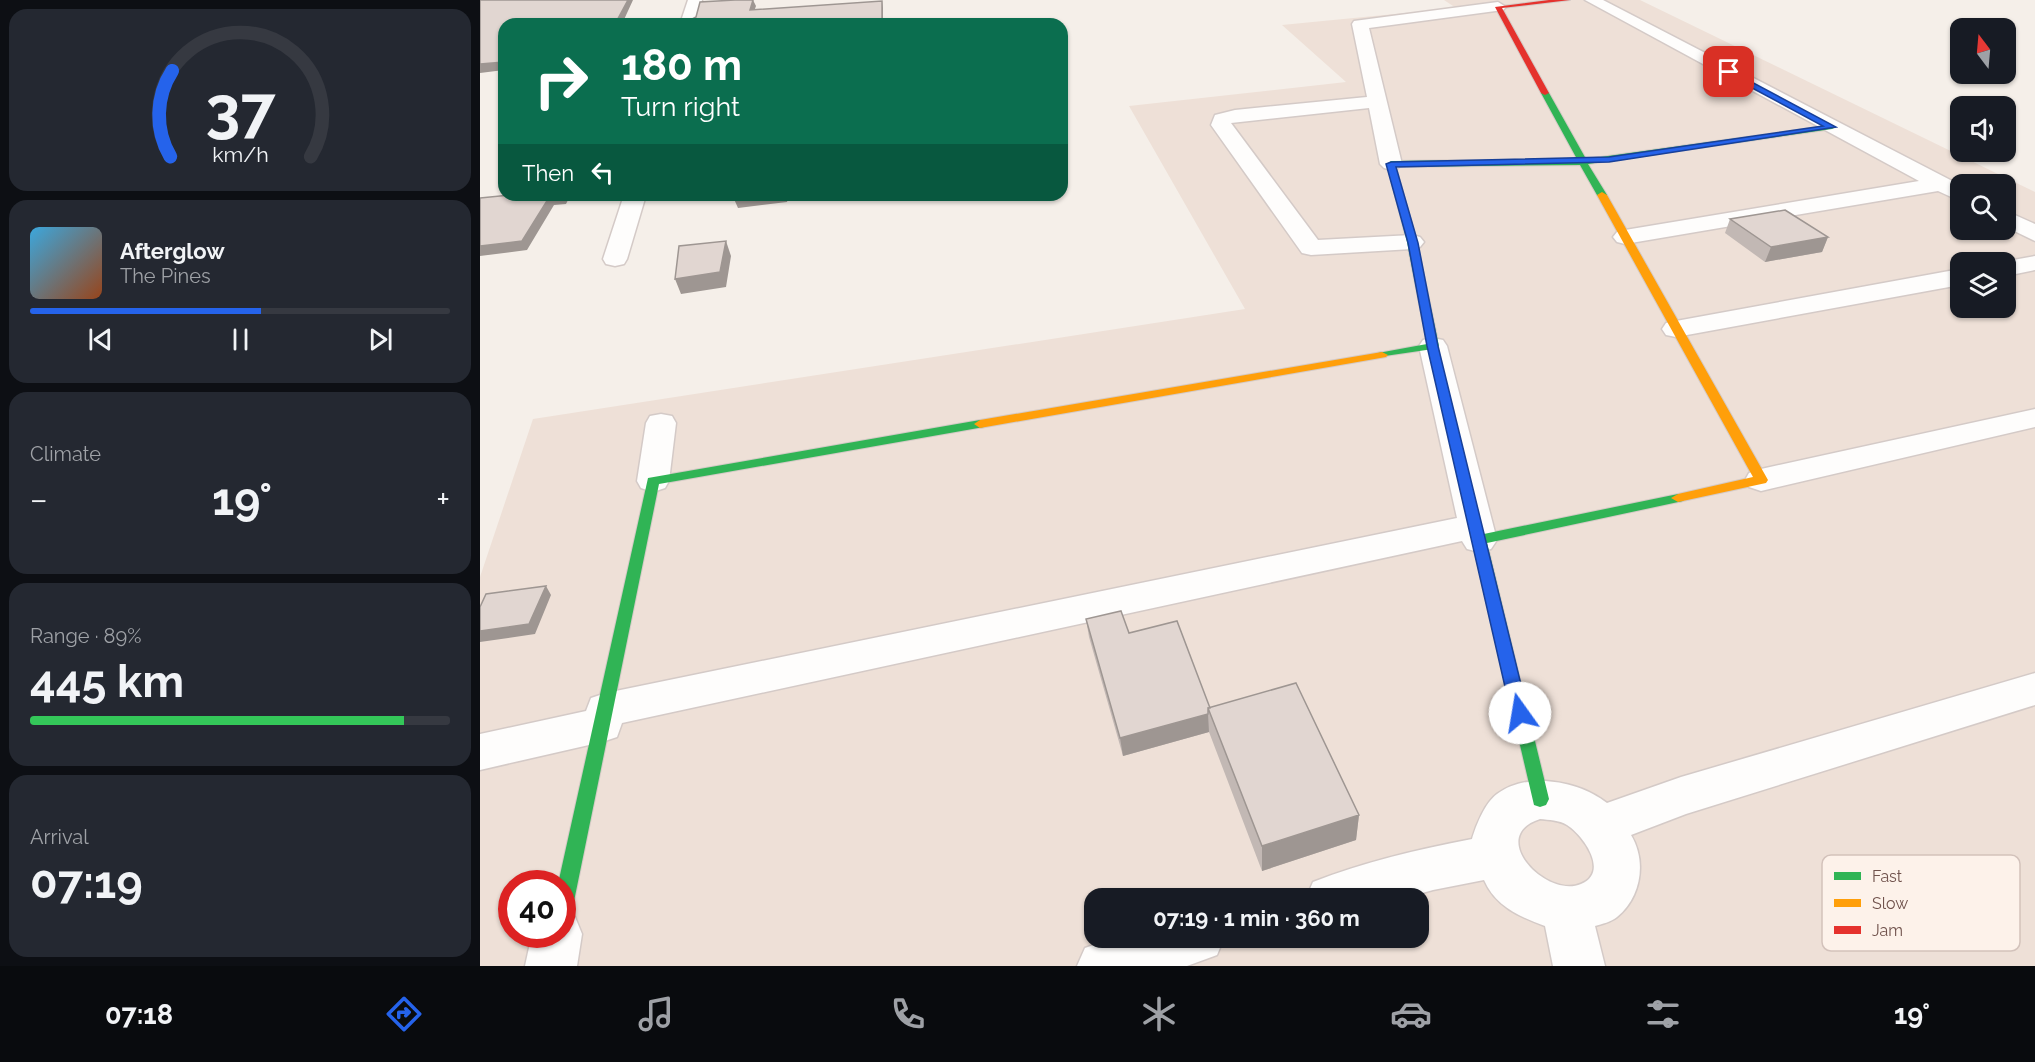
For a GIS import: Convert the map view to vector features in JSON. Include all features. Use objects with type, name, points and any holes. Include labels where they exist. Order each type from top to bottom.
[{"type":"street","points":[[690,18],[695,0]]},
{"type":"street","points":[[1540,799],[1433,346],[1413,243],[1391,164],[1360,24],[1568,0]]},
{"type":"street","points":[[1592,0],[1950,188]]},
{"type":"street","points":[[1498,7],[1761,480]]},
{"type":"street","points":[[1378,102],[1235,116],[1222,119],[1221,125],[1311,248],[1413,243]]},
{"type":"street","points":[[1391,164],[1583,162],[1832,127]]},
{"type":"street","points":[[1626,237],[1950,189]]},
{"type":"street","points":[[615,259],[632,201]]},
{"type":"street","points":[[2016,224],[2035,234]]},
{"type":"street","points":[[2016,267],[2035,263]]},
{"type":"street","points":[[1676,329],[1950,279]]},
{"type":"street","points":[[653,481],[1433,346]]},
{"type":"street","points":[[480,752],[604,717],[1477,533],[1761,480],[2035,418]]},
{"type":"street","points":[[571,870],[653,481],[661,423]]},
{"type":"street","points":[[1601,826],[1681,796],[2035,689]]},
{"type":"street","points":[[1540,799],[1562,802],[1583,811],[1601,826],[1617,854],[1616,883],[1596,903],[1566,909],[1535,901],[1510,881],[1496,856],[1497,828],[1513,808],[1540,799]]},
{"type":"street","points":[[1364,888],[1433,868],[1496,856]]},
{"type":"street","points":[[1566,909],[1579,966]]},
{"type":"street","points":[[551,966],[554,948]]},
{"type":"street","points":[[1103,966],[1164,948]]},
{"type":"shaded area","points":[[1444,0],[1640,0],[1950,151],[1950,162],[1973,162],[1998,174],[1950,174],[1950,240],[2016,240],[2016,183],[2035,192],[2035,966],[480,966],[480,577],[533,419],[1245,309],[1129,106],[1346,82],[1282,25],[1456,8]]},
{"type":"building","points":[[480,0],[628,0],[618,18],[498,18],[498,62],[480,64]]},
{"type":"building","points":[[753,0],[750,10],[882,1],[882,18],[694,18],[700,2]]},
{"type":"building","points":[[498,196],[498,201],[547,201],[522,241],[480,246],[480,198]]},
{"type":"building","points":[[1785,210],[1828,237],[1771,247],[1730,219]]},
{"type":"building","points":[[726,241],[720,272],[675,279],[679,246]]},
{"type":"building","points":[[546,586],[529,624],[480,631],[480,607],[486,594]]},
{"type":"building","points":[[1121,611],[1129,633],[1177,621],[1210,708],[1208,708],[1208,714],[1120,738],[1086,619]]},
{"type":"building","points":[[1296,683],[1359,815],[1262,846],[1208,708]]},
{"type":"traffic: fast","points":[[1382,355],[1433,346],[1412,242],[1391,164],[1583,162],[1545,93]]},
{"type":"traffic: fast","points":[[1602,195],[1583,162],[1832,127]]},
{"type":"traffic: fast","points":[[571,870],[653,481],[980,424]]},
{"type":"traffic: fast","points":[[1540,799],[1479,540],[1678,498]]},
{"type":"traffic: slow","points":[[1602,195],[1761,480],[1678,498]]},
{"type":"traffic: slow","points":[[980,424],[1382,355]]},
{"type":"traffic: jam","points":[[1545,93],[1498,7],[1567,0]]},
{"type":"route","points":[[1520,713],[1433,346],[1413,243],[1391,164],[1609,160],[1832,127],[1729,72]]}]
